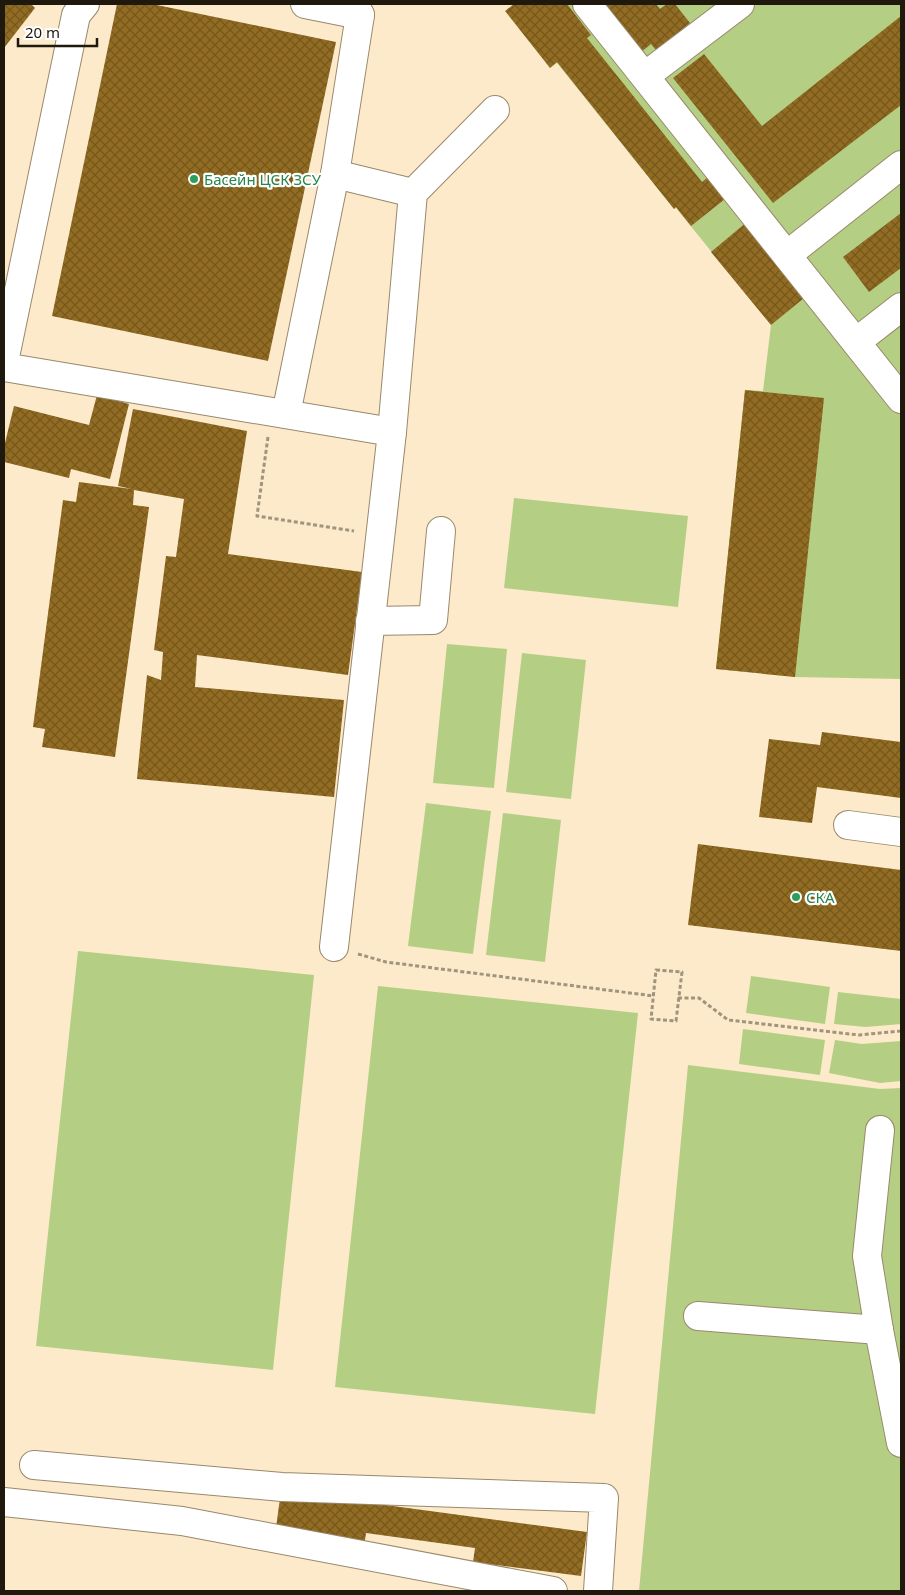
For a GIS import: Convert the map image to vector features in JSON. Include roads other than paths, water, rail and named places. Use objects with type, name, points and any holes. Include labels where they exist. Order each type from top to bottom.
[{"type":"lane","points":[[4,362],[76,15],[85,4]]},
{"type":"lane","points":[[279,413],[335,174],[357,9],[305,4]]},
{"type":"lane","points":[[588,4],[901,399]]},
{"type":"lane","points":[[645,76],[710,13],[740,4]]},
{"type":"lane","points":[[334,947],[392,432],[413,194],[495,110]]},
{"type":"lane","points":[[787,255],[901,165]]},
{"type":"lane","points":[[335,174],[413,194]]},
{"type":"lane","points":[[856,342],[901,307]]},
{"type":"lane","points":[[4,367],[392,432]]},
{"type":"lane","points":[[370,621],[433,620],[441,531]]},
{"type":"lane","points":[[848,825],[901,832]]},
{"type":"lane","points":[[880,1130],[867,1256],[901,1443]]},
{"type":"lane","points":[[698,1316],[879,1330]]},
{"type":"lane","points":[[34,1465],[282,1487],[604,1498],[598,1591]]},
{"type":"lane","points":[[4,1502],[182,1522],[552,1591]]},
{"type":"place","name":"Басейн ЦСК ЗСУ","points":[[194,179]]},
{"type":"place","name":"СКА","points":[[796,897]]}]
